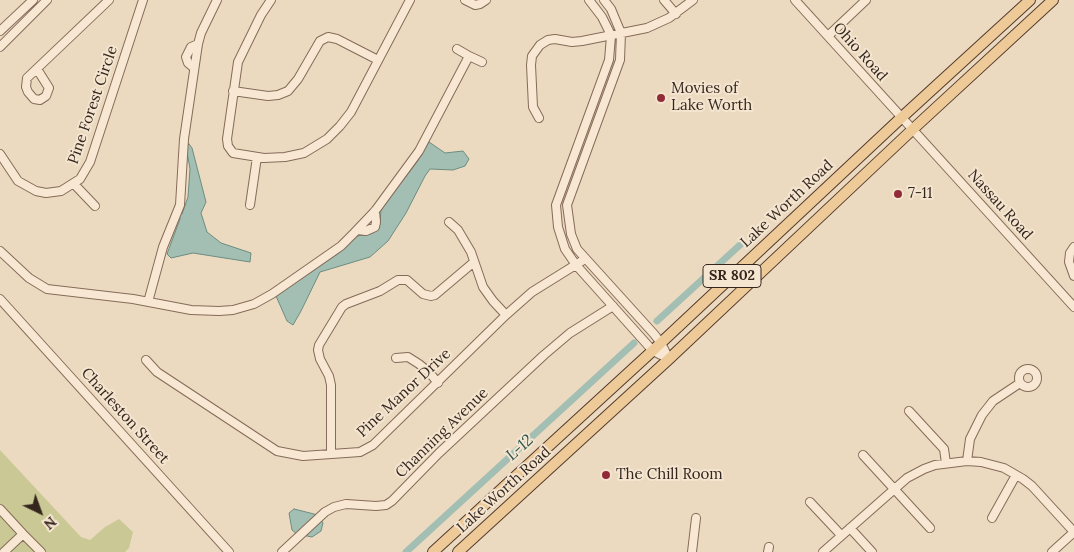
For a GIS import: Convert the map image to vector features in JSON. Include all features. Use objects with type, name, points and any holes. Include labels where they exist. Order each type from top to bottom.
[{"type":"main road","name":"Lake Worth Road","points":[[458,552],[702,328],[1030,0]]},
{"type":"main road","name":"Lake Worth Road","points":[[433,552],[653,351],[760,250],[906,123],[1053,0]]},
{"type":"main road","points":[[702,328],[732,292],[760,264],[760,250]]},
{"type":"main road","points":[[478,533],[479,519],[489,501]]},
{"type":"street","points":[[0,31],[32,0]]},
{"type":"street","points":[[0,47],[48,0]]},
{"type":"street","points":[[37,69],[109,0]]},
{"type":"street","name":"Pine Forest Circle","points":[[0,154],[15,178],[31,190],[56,192],[74,184],[83,175],[90,162],[143,0]]},
{"type":"street","points":[[148,302],[163,247],[180,205],[184,139],[198,44],[201,33],[218,0]]},
{"type":"street","points":[[271,0],[261,15],[238,62],[227,139],[230,150],[238,155],[258,158],[272,158],[304,153],[327,139],[340,126],[348,117],[410,0]]},
{"type":"street","points":[[465,0],[475,5],[486,0]]},
{"type":"street","points":[[589,0],[602,17],[611,36],[609,60],[556,205],[558,227],[565,248],[576,265],[653,351],[669,359]]},
{"type":"street","points":[[604,0],[611,9],[621,33],[620,60],[567,205],[571,234],[577,249],[661,343],[669,359]]},
{"type":"street","points":[[664,0],[676,14]]},
{"type":"street","points":[[539,118],[533,107],[531,65],[532,56],[536,48],[544,42],[555,39],[572,42],[647,28],[676,14],[693,0]]},
{"type":"street","name":"Ohio Road","points":[[795,0],[906,123]]},
{"type":"street","points":[[828,36],[866,0]]},
{"type":"street","points":[[233,90],[268,96],[288,91],[296,84],[320,41],[328,37],[337,38],[378,60]]},
{"type":"street","points":[[457,49],[482,62]]},
{"type":"street","points":[[0,251],[28,278],[47,289],[148,302],[191,310],[219,311],[254,304],[272,294],[341,246],[374,211],[419,151],[469,56]]},
{"type":"street","name":"Nassau Road","points":[[906,123],[1074,307]]},
{"type":"street","points":[[250,205],[258,158]]},
{"type":"street","points":[[74,184],[94,206]]},
{"type":"street","points":[[449,222],[458,230],[471,252],[483,287],[492,301],[506,315]]},
{"type":"street","points":[[1074,247],[1070,253],[1070,267],[1074,276]]},
{"type":"street","name":"Pine Manor Drive","points":[[146,360],[157,372],[277,451],[303,456],[360,452],[373,445],[532,292],[585,259]]},
{"type":"street","points":[[331,454],[331,385],[318,350],[319,345],[342,307],[380,292],[398,280],[407,280],[423,294],[435,295],[474,262]]},
{"type":"street","name":"Charleston Street","points":[[0,299],[229,552]]},
{"type":"street","name":"Channing Avenue","points":[[282,552],[325,512],[334,507],[346,504],[376,506],[392,501],[439,453],[544,355],[570,333],[613,306]]},
{"type":"street","points":[[396,358],[408,357],[419,364],[438,383]]},
{"type":"street","points":[[966,461],[970,439],[982,415],[992,401],[1020,382]]},
{"type":"street","points":[[909,411],[944,449],[946,463]]},
{"type":"street","points":[[863,455],[930,528]]},
{"type":"street","points":[[823,552],[894,488],[916,472],[946,463],[966,461],[995,465],[1016,474],[1032,486],[1074,532],[1052,552]]},
{"type":"street","points":[[992,518],[1016,474]]},
{"type":"street","points":[[810,502],[841,536]]},
{"type":"street","points":[[0,510],[42,552]]},
{"type":"street","points":[[692,552],[696,518]]},
{"type":"street","points":[[850,528],[872,552]]},
{"type":"street","points":[[4,552],[23,534]]},
{"type":"shaded area","points":[[429,142],[445,153],[463,151],[469,159],[465,166],[453,170],[430,169],[388,241],[370,257],[320,272],[293,325],[287,321],[276,296],[339,253],[357,236],[375,232],[380,224],[381,209],[417,162]]},
{"type":"shaded area","points":[[189,144],[192,148],[206,202],[201,213],[207,232],[221,243],[251,253],[250,262],[193,253],[171,258],[167,254],[180,219],[179,213],[182,214],[188,197],[190,169],[186,146]]},
{"type":"shaded area","points":[[0,450],[81,537],[90,540],[105,527],[119,519],[133,532],[129,548],[125,552],[0,552]]},
{"type":"shaded area","points":[[294,509],[318,515],[323,523],[321,531],[312,537],[297,534],[292,530],[289,513]]},
{"type":"waterway","name":"L-12","points":[[657,321],[741,244]]},
{"type":"waterway","name":"L-12","points":[[406,552],[634,343]]},
{"type":"place","name":"Movies of Lake Worth","points":[[661,98]]},
{"type":"place","name":"7-11","points":[[898,194]]},
{"type":"place","name":"The Chill Room","points":[[606,475]]}]
